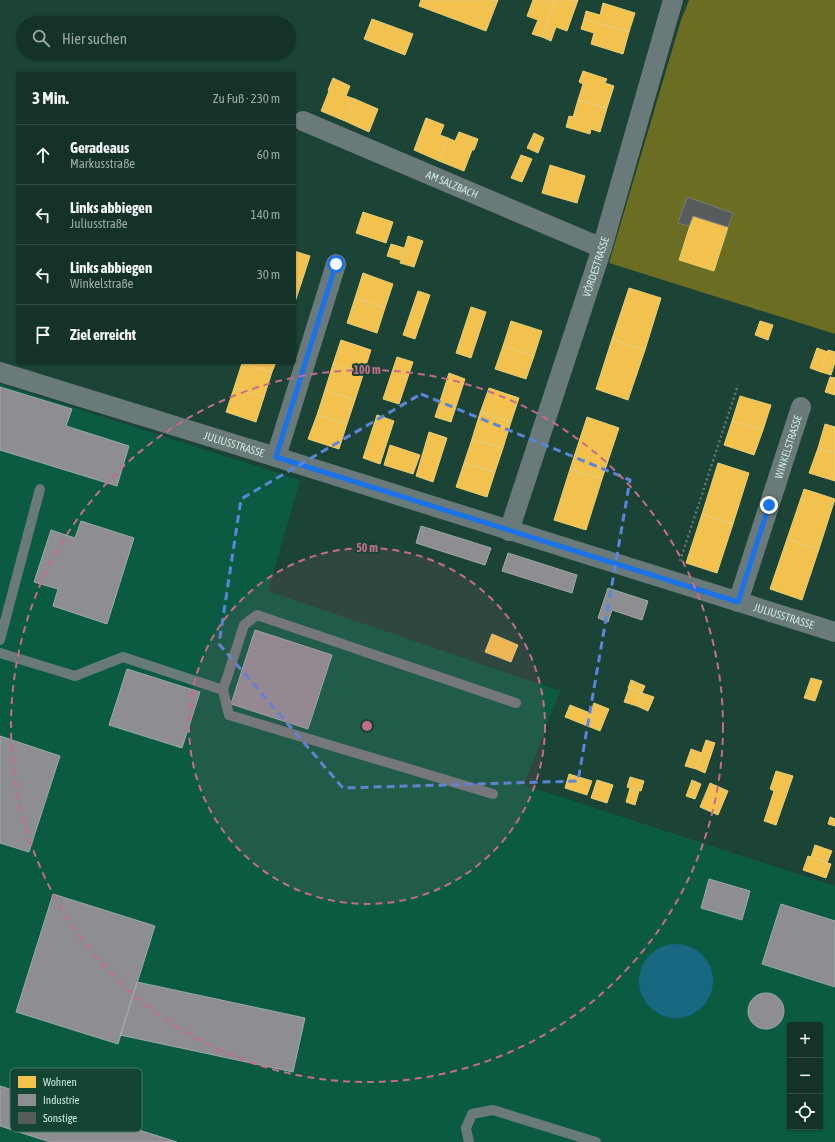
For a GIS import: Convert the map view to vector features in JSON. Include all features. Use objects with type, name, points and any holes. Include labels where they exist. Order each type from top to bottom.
[{"type":"street","name":"VÖRDESTRASSE","points":[[509,530],[602,248],[673,0]]},
{"type":"street","name":"AM SALZBACH","points":[[303,121],[602,248]]},
{"type":"street","points":[[276,457],[336,264]]},
{"type":"street","name":"JULIUSSTRASSE","points":[[0,372],[835,632]]},
{"type":"street","name":"WINKELSTRASSE","points":[[738,602],[801,407]]},
{"type":"lane","points":[[0,640],[40,489]]},
{"type":"lane","points":[[493,794],[229,715],[222,690],[244,625],[257,615],[516,703]]},
{"type":"lane","points":[[0,653],[75,676],[122,657],[222,690]]},
{"type":"lane","points":[[469,1142],[466,1128],[472,1114],[493,1110],[596,1142]]},
{"type":"path","points":[[673,582],[738,384]]},
{"type":"highlighted area","points":[[421,394],[630,480],[578,781],[343,788],[219,644],[241,499]]},
{"type":"shaded area","points":[[689,0],[835,0],[835,334],[609,263],[681,20]]},
{"type":"shaded area","points":[[0,384],[300,480],[268,591],[560,691],[524,785],[835,886],[835,1142],[0,1142]]},
{"type":"water","points":[[676,944],[697,950],[707,960],[713,981],[707,1002],[697,1012],[676,1018],[655,1012],[645,1002],[639,981],[645,960],[655,950]]},
{"type":"building: Wohnen","points":[[421,0],[498,0],[486,31],[419,6]]},
{"type":"building: Wohnen","points":[[533,0],[555,0],[542,37],[532,34],[538,20],[527,16]]},
{"type":"building: Wohnen","points":[[555,0],[578,0],[567,31],[556,27],[551,41],[542,37]]},
{"type":"building: Wohnen","points":[[603,3],[635,13],[629,32],[584,19],[586,11],[600,15]]},
{"type":"building: Wohnen","points":[[372,19],[413,34],[405,55],[364,39]]},
{"type":"building: Wohnen","points":[[584,19],[629,32],[623,54],[591,44],[594,33],[581,29]]},
{"type":"building: Wohnen","points":[[583,71],[607,79],[605,83],[614,86],[607,108],[578,100],[583,84],[579,82]]},
{"type":"building: Wohnen","points":[[333,78],[350,86],[346,96],[355,99],[345,121],[321,111]]},
{"type":"building: Wohnen","points":[[355,99],[378,109],[369,132],[345,121]]},
{"type":"building: Wohnen","points":[[578,100],[607,108],[600,132],[591,129],[590,134],[566,127],[569,116],[573,117]]},
{"type":"building: Wohnen","points":[[426,118],[444,125],[440,135],[448,138],[439,161],[414,150]]},
{"type":"building: Wohnen","points":[[459,132],[478,139],[464,171],[439,161],[448,138],[455,141]]},
{"type":"building: Wohnen","points":[[534,133],[544,138],[538,153],[527,148]]},
{"type":"building: Wohnen","points":[[521,155],[532,159],[522,182],[511,178]]},
{"type":"building: Wohnen","points":[[550,165],[585,176],[577,203],[542,193]]},
{"type":"building: Wohnen","points":[[363,212],[393,222],[386,243],[356,233]]},
{"type":"building: Wohnen","points":[[693,216],[728,227],[714,271],[679,260]]},
{"type":"building: Wohnen","points":[[408,236],[423,241],[414,267],[400,263]]},
{"type":"building: Wohnen","points":[[391,244],[404,248],[400,260],[387,256]]},
{"type":"building: Wohnen","points":[[296,252],[310,256],[302,281],[296,280]]},
{"type":"building: Wohnen","points":[[363,273],[393,284],[385,308],[355,298]]},
{"type":"building: Wohnen","points":[[296,280],[302,281],[296,299]]},
{"type":"building: Wohnen","points":[[629,288],[661,298],[645,350],[612,339]]},
{"type":"building: Wohnen","points":[[418,291],[430,295],[415,339],[403,335]]},
{"type":"building: Wohnen","points":[[355,298],[385,308],[377,333],[347,323]]},
{"type":"building: Wohnen","points":[[471,307],[486,312],[471,358],[456,353]]},
{"type":"building: Wohnen","points":[[511,321],[542,331],[534,356],[503,346]]},
{"type":"building: Wohnen","points":[[760,321],[773,325],[768,340],[755,335]]},
{"type":"building: Wohnen","points":[[612,339],[645,350],[628,400],[596,389]]},
{"type":"building: Wohnen","points":[[341,340],[371,350],[363,375],[333,364]]},
{"type":"building: Wohnen","points":[[503,346],[534,356],[526,379],[495,369]]},
{"type":"building: Wohnen","points":[[817,348],[828,352],[821,372],[810,368]]},
{"type":"building: Wohnen","points":[[828,350],[835,352],[835,362],[831,375],[821,372]]},
{"type":"building: Wohnen","points":[[397,357],[413,362],[399,404],[383,399]]},
{"type":"building: Wohnen","points":[[242,364],[272,372],[264,397],[234,388]]},
{"type":"building: Wohnen","points":[[245,364],[275,364],[272,372]]},
{"type":"building: Wohnen","points":[[333,364],[363,375],[355,400],[325,390]]},
{"type":"building: Wohnen","points":[[449,373],[465,379],[451,422],[435,417]]},
{"type":"building: Wohnen","points":[[830,377],[835,378],[835,395],[825,392]]},
{"type":"building: Wohnen","points":[[234,388],[264,397],[256,422],[226,412]]},
{"type":"building: Wohnen","points":[[489,388],[519,398],[511,422],[480,413]]},
{"type":"building: Wohnen","points":[[325,390],[355,400],[347,424],[317,415]]},
{"type":"building: Wohnen","points":[[740,396],[771,405],[763,430],[732,421]]},
{"type":"building: Wohnen","points":[[480,413],[511,422],[503,448],[472,439]]},
{"type":"building: Wohnen","points":[[317,415],[347,424],[339,449],[308,439]]},
{"type":"building: Wohnen","points":[[377,415],[394,421],[380,464],[363,458]]},
{"type":"building: Wohnen","points":[[587,417],[619,428],[602,479],[570,469]]},
{"type":"building: Wohnen","points":[[732,421],[763,430],[754,455],[724,445]]},
{"type":"building: Wohnen","points":[[825,424],[835,427],[835,453],[818,448]]},
{"type":"building: Wohnen","points":[[429,432],[447,438],[433,482],[416,476]]},
{"type":"building: Wohnen","points":[[472,439],[503,448],[495,472],[464,463]]},
{"type":"building: Wohnen","points":[[390,445],[420,455],[413,474],[384,465]]},
{"type":"building: Wohnen","points":[[818,448],[835,453],[835,481],[809,473]]},
{"type":"building: Wohnen","points":[[464,463],[495,472],[487,497],[456,487]]},
{"type":"building: Wohnen","points":[[718,463],[749,473],[733,524],[702,514]]},
{"type":"building: Wohnen","points":[[570,469],[602,479],[586,530],[554,520]]},
{"type":"building: Wohnen","points":[[804,489],[835,499],[819,549],[787,539]]},
{"type":"building: Wohnen","points":[[702,514],[733,524],[717,573],[686,563]]},
{"type":"building: Wohnen","points":[[787,539],[819,549],[802,600],[770,589]]},
{"type":"building: Wohnen","points":[[492,634],[518,645],[511,662],[485,652]]},
{"type":"building: Wohnen","points":[[811,678],[822,681],[815,701],[804,698]]},
{"type":"building: Wohnen","points":[[631,680],[645,686],[642,693],[628,688]]},
{"type":"building: Wohnen","points":[[629,688],[642,693],[637,706],[624,702]]},
{"type":"building: Wohnen","points":[[642,693],[654,697],[648,711],[637,706]]},
{"type":"building: Wohnen","points":[[594,703],[609,709],[600,731],[585,725]]},
{"type":"building: Wohnen","points":[[570,705],[590,713],[585,725],[565,717]]},
{"type":"building: Wohnen","points":[[706,740],[715,743],[705,773],[696,769]]},
{"type":"building: Wohnen","points":[[691,749],[702,753],[696,769],[685,766]]},
{"type":"building: Wohnen","points":[[776,771],[793,776],[776,825],[764,821],[774,791],[770,789]]},
{"type":"building: Wohnen","points":[[569,774],[592,781],[587,795],[565,788]]},
{"type":"building: Wohnen","points":[[630,777],[644,781],[641,791],[627,787]]},
{"type":"building: Wohnen","points":[[597,780],[613,785],[607,803],[591,798]]},
{"type":"building: Wohnen","points":[[692,780],[701,784],[695,799],[686,796]]},
{"type":"building: Wohnen","points":[[710,783],[728,791],[718,815],[700,807]]},
{"type":"building: Wohnen","points":[[630,788],[639,791],[635,805],[626,802]]},
{"type":"building: Wohnen","points":[[830,817],[835,819],[835,826],[828,824]]},
{"type":"building: Wohnen","points":[[815,845],[832,851],[827,863],[811,857]]},
{"type":"building: Wohnen","points":[[808,856],[831,864],[826,878],[803,870]]},
{"type":"building: Industrie","points":[[0,387],[72,409],[66,426],[129,446],[117,486],[0,450]]},
{"type":"building: Industrie","points":[[81,521],[134,538],[107,624],[53,606],[58,589],[34,582],[51,530],[75,538]]},
{"type":"building: Industrie","points":[[421,526],[491,548],[485,565],[416,543]]},
{"type":"building: Industrie","points":[[508,553],[577,575],[572,593],[502,571]]},
{"type":"building: Industrie","points":[[608,588],[648,601],[642,620],[612,610],[608,622],[598,618]]},
{"type":"building: Industrie","points":[[255,630],[332,655],[308,729],[231,704]]},
{"type":"building: Industrie","points":[[127,669],[200,692],[182,748],[109,725]]},
{"type":"building: Industrie","points":[[0,736],[60,756],[29,852],[0,843]]},
{"type":"building: Industrie","points":[[709,879],[750,891],[742,920],[701,908]]},
{"type":"building: Industrie","points":[[53,894],[155,926],[118,1044],[16,1012]]},
{"type":"building: Industrie","points":[[781,904],[835,921],[835,987],[762,964]]},
{"type":"building: Industrie","points":[[137,982],[305,1018],[293,1072],[120,1035]]},
{"type":"building: Industrie","points":[[770,993],[779,998],[783,1004],[783,1018],[779,1024],[770,1029],[762,1029],[753,1024],[749,1018],[748,1007],[753,998],[759,994]]},
{"type":"building: Industrie","points":[[0,1086],[10,1089],[10,1129],[0,1126]]},
{"type":"building: Industrie","points":[[142,1131],[177,1142],[50,1142],[19,1132]]},
{"type":"building: Sonstige","points":[[687,197],[733,213],[728,227],[693,216],[689,226],[678,223]]},
{"type":"route","points":[[336,264],[276,457],[738,602],[769,505]]}]
